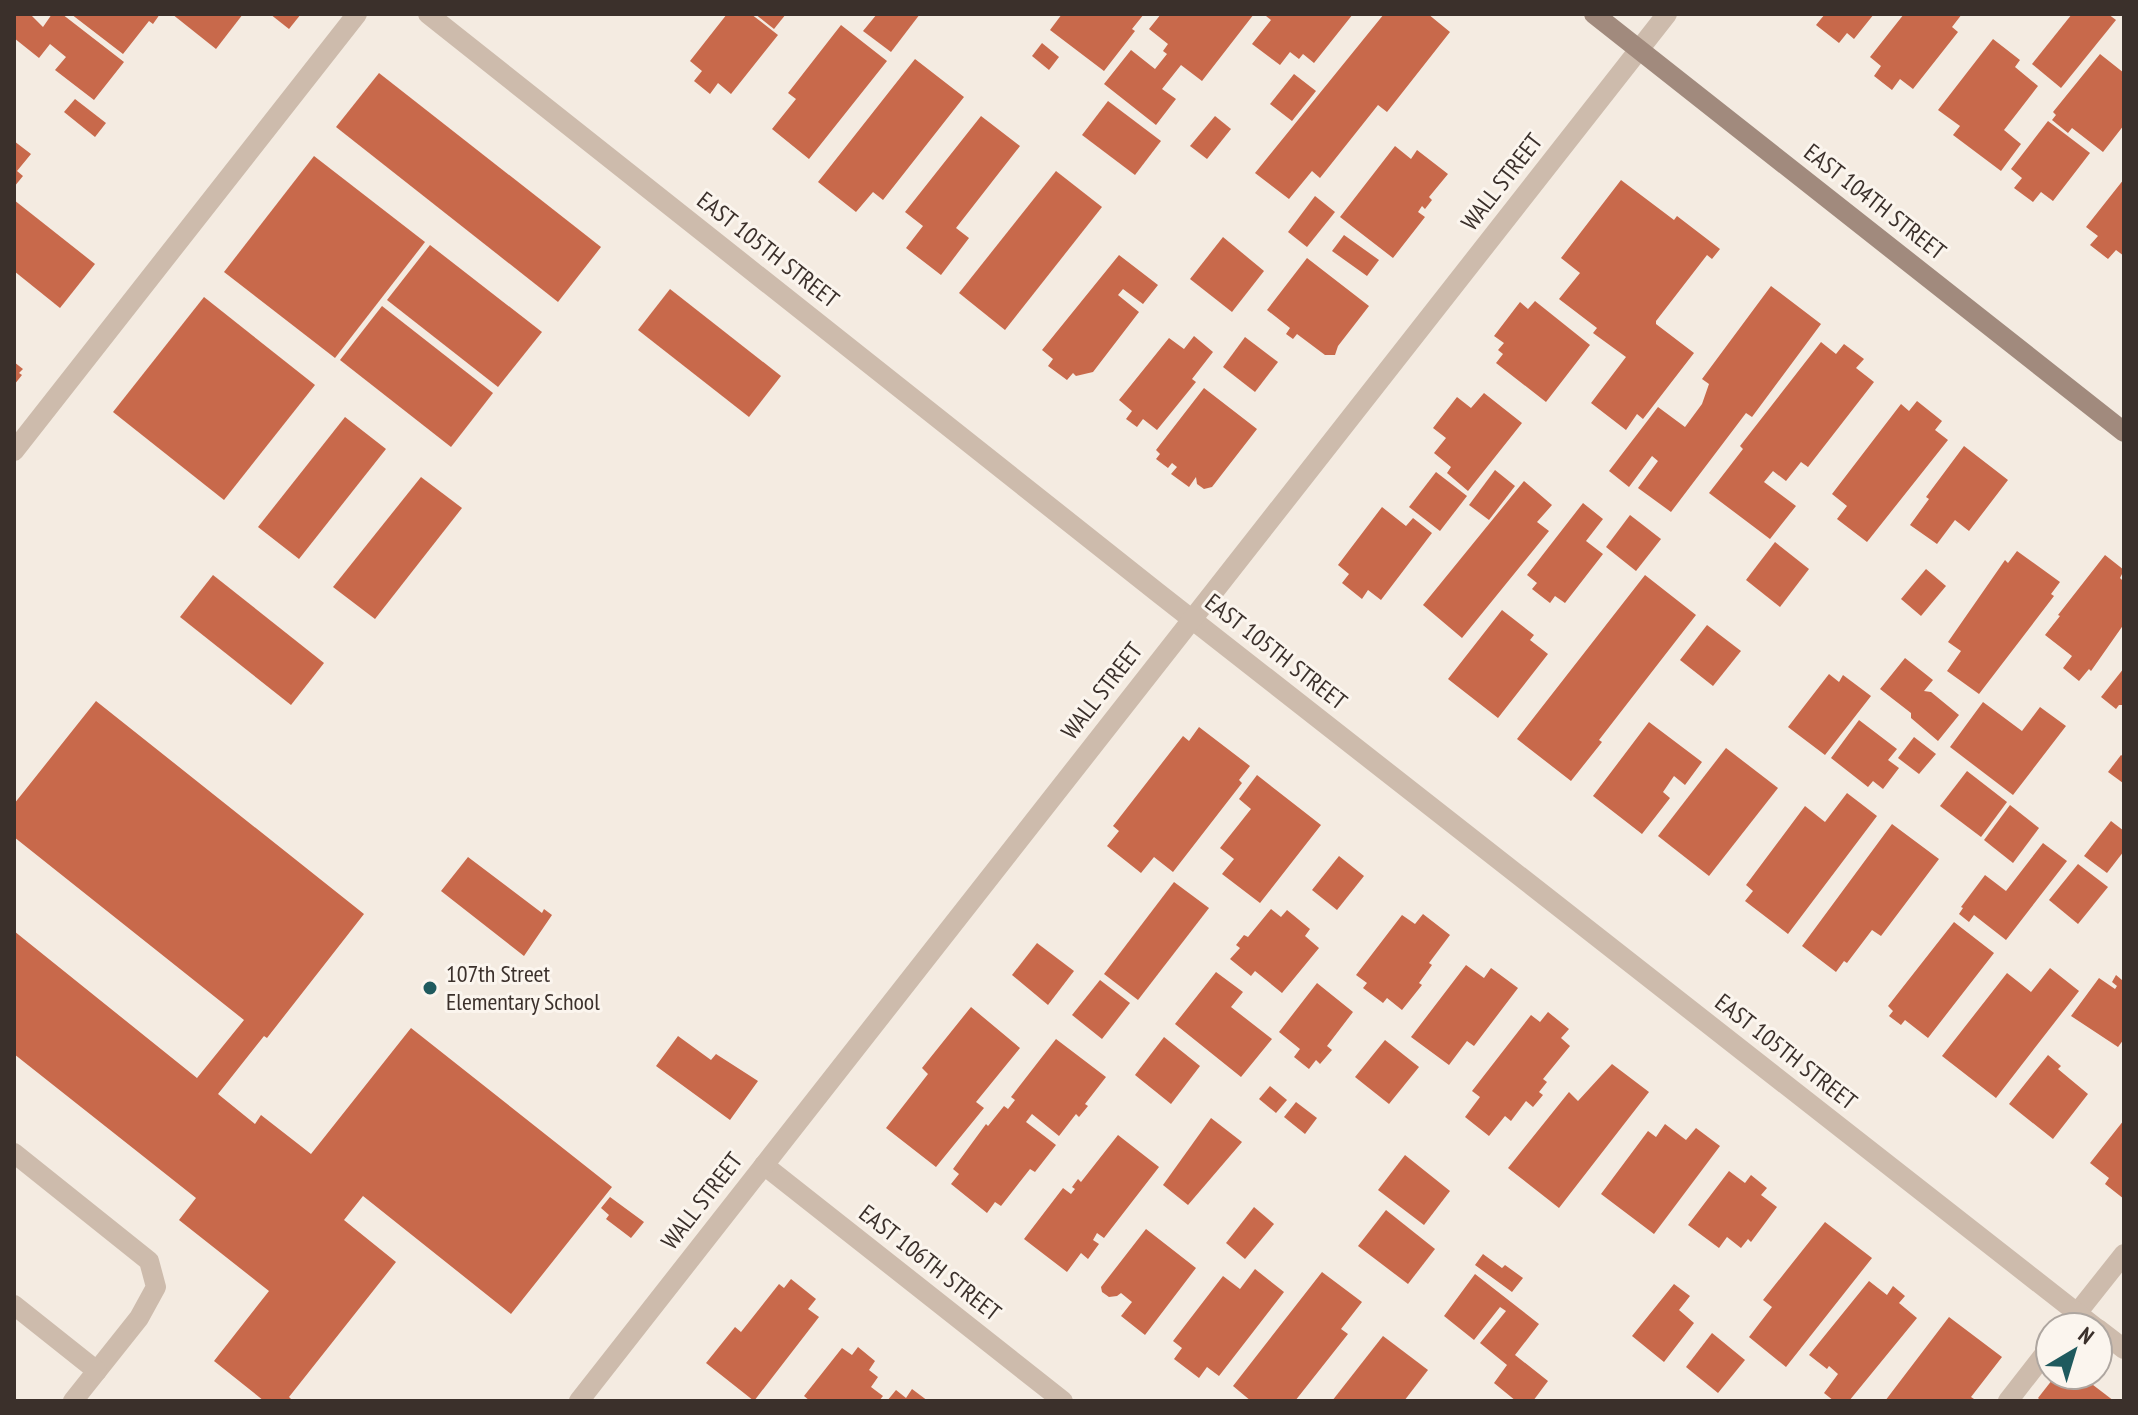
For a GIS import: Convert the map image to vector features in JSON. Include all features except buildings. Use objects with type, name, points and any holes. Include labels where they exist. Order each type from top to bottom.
[{"type":"street","points":[[14,451],[357,14]]},
{"type":"street","name":"EAST 105TH STREET","points":[[428,14],[2061,1311]]},
{"type":"street","name":"EAST 104TH STREET","points":[[1594,14],[2124,432]]},
{"type":"street","name":"WALL STREET","points":[[579,1401],[1667,14]]},
{"type":"street","points":[[14,1153],[149,1261],[156,1287],[139,1318],[73,1401]]},
{"type":"street","name":"EAST 106TH STREET","points":[[764,1165],[1063,1401]]},
{"type":"street","points":[[2079,1311],[2124,1254]]},
{"type":"street","points":[[14,1305],[97,1371]]},
{"type":"street","points":[[2008,1401],[2034,1368]]},
{"type":"place","name":"107th Street Elementary School","points":[[430,988]]}]
